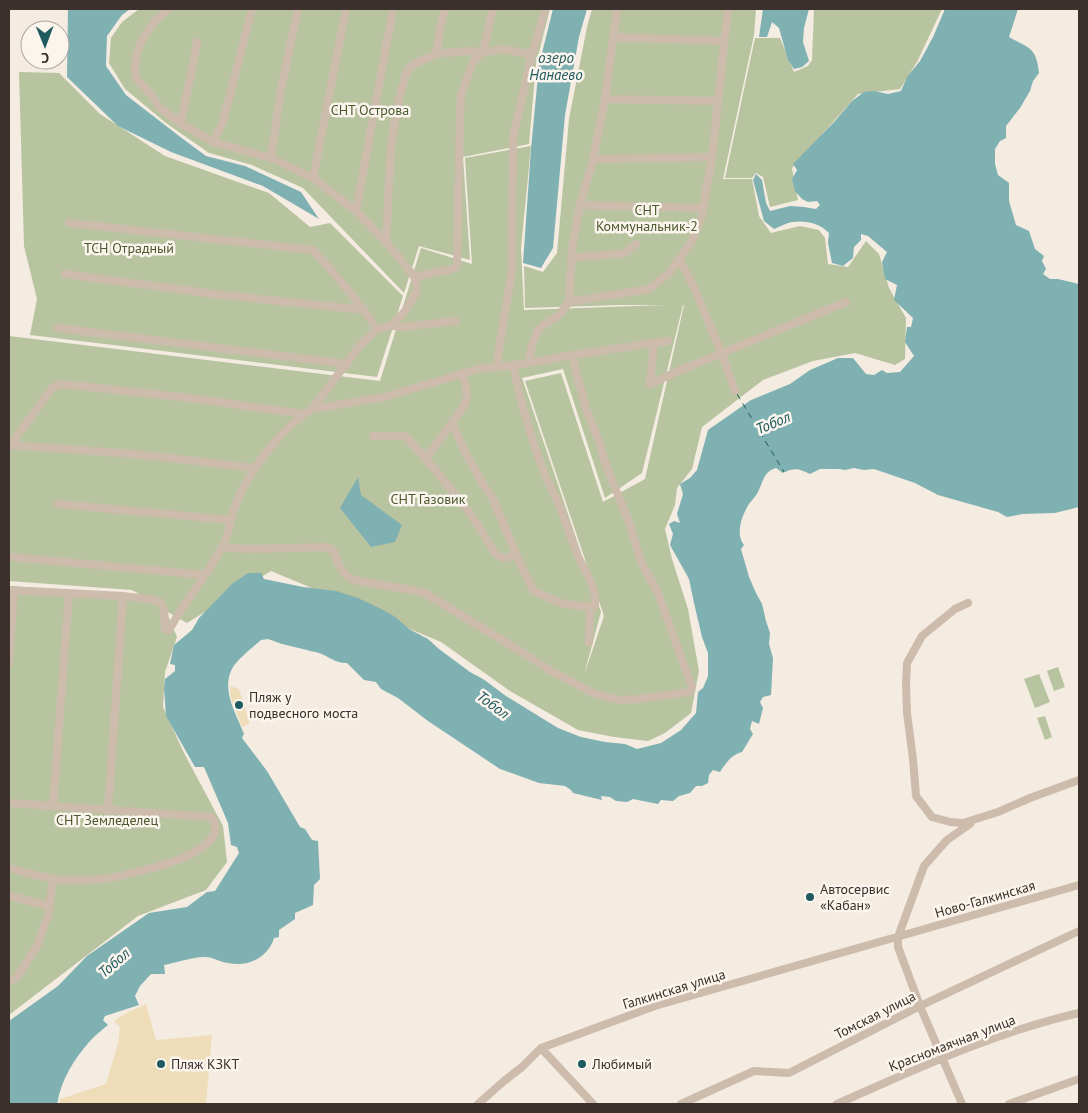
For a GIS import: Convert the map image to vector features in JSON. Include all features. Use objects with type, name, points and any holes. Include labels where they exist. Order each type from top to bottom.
[{"type":"street","points":[[168,9],[155,21],[142,40],[134,67],[136,78],[159,107],[180,123],[213,142],[271,158],[313,178],[356,211],[386,242],[414,277],[417,284],[416,292],[405,311],[390,326]]},
{"type":"street","points":[[213,142],[223,122],[252,9]]},
{"type":"street","points":[[271,158],[281,89],[298,9]]},
{"type":"street","points":[[313,178],[346,9]]},
{"type":"street","points":[[356,211],[393,9]]},
{"type":"street","points":[[436,54],[444,9]]},
{"type":"street","points":[[414,277],[453,268],[457,264],[462,95],[473,62],[483,52],[492,9]]},
{"type":"street","points":[[496,367],[512,270],[513,137],[545,9]]},
{"type":"street","points":[[529,362],[532,345],[538,330],[559,315],[569,302],[571,258],[580,205],[593,159],[605,100],[617,9]]},
{"type":"street","points":[[569,302],[649,290],[669,273],[692,241],[702,215],[712,157],[728,9]]},
{"type":"street","points":[[613,37],[724,41]]},
{"type":"street","points":[[180,123],[197,42]]},
{"type":"street","points":[[386,242],[391,146],[398,103],[406,73],[414,64],[436,54],[504,50],[532,55]]},
{"type":"street","points":[[605,100],[718,101]]},
{"type":"street","points":[[593,159],[712,157]]},
{"type":"street","points":[[580,205],[703,208]]},
{"type":"street","points":[[69,223],[314,250],[364,310],[377,329]]},
{"type":"street","points":[[571,258],[625,253],[636,244]]},
{"type":"street","points":[[679,259],[692,283],[722,354],[735,392]]},
{"type":"street","points":[[66,274],[214,294],[364,310]]},
{"type":"street","points":[[654,343],[650,384],[846,302]]},
{"type":"street","points":[[9,664],[12,590],[123,596],[154,600],[161,603],[164,610],[165,629],[169,630],[226,539],[238,497],[255,468],[290,427],[312,409],[361,344],[377,329],[390,326],[402,327],[456,321]]},
{"type":"street","points":[[57,328],[347,364]]},
{"type":"street","points":[[312,409],[385,397],[478,369],[668,341]]},
{"type":"street","points":[[222,546],[251,549],[330,548],[341,570],[353,580],[423,592],[550,671],[593,693],[619,700],[644,699],[690,692],[692,687],[658,593],[641,562],[631,527],[586,410],[572,355]]},
{"type":"street","points":[[452,423],[466,454],[492,497],[534,591],[561,603],[594,607],[595,593],[536,451],[526,421],[512,365]]},
{"type":"street","points":[[425,459],[468,400],[467,388],[462,373]]},
{"type":"street","points":[[10,446],[52,388],[61,384],[189,398],[304,414]]},
{"type":"street","points":[[373,436],[404,436],[433,467],[470,513],[495,553],[500,558],[516,554]]},
{"type":"street","points":[[10,446],[134,454],[255,468]]},
{"type":"street","points":[[58,504],[231,520]]},
{"type":"street","points":[[11,557],[205,575]]},
{"type":"street","points":[[53,806],[69,594]]},
{"type":"street","points":[[108,811],[123,596]]},
{"type":"street","points":[[968,603],[954,609],[922,636],[907,663],[907,713],[916,796],[932,817],[963,823],[998,812],[1079,780]]},
{"type":"street","points":[[589,642],[590,607]]},
{"type":"street","points":[[9,803],[213,818],[215,823],[214,835],[196,851],[148,869],[110,878],[53,879],[9,868]]},
{"type":"street","points":[[962,1104],[920,1006],[898,947],[898,937],[924,866],[947,840],[976,819]]},
{"type":"street","points":[[9,982],[18,976],[37,946],[43,932],[50,906],[53,879]]},
{"type":"street","name":"Ново-Галкинская","points":[[898,937],[1079,885]]},
{"type":"street","points":[[9,896],[50,906]]},
{"type":"street","name":"Томская улица","points":[[681,1104],[754,1071],[789,1073],[920,1006],[1078,933]]},
{"type":"street","name":"Галкинская улица","points":[[478,1104],[522,1067],[541,1048],[655,1006],[898,937]]},
{"type":"street","name":"Красномаячная улица","points":[[838,1104],[942,1058],[1001,1036],[1079,1013]]},
{"type":"street","points":[[541,1048],[593,1104]]},
{"type":"street","points":[[1009,1104],[1079,1079]]},
{"type":"green space","name":"СНТ Острова","points":[[139,9],[550,9],[536,64],[529,144],[463,157],[470,260],[419,246],[404,293],[303,188],[252,165],[209,153],[166,123],[125,89],[109,63],[111,38],[122,22]]},
{"type":"green space","points":[[592,9],[756,9],[754,35],[723,179],[752,179],[759,216],[771,233],[800,226],[819,230],[825,238],[828,264],[848,267],[866,241],[879,254],[889,288],[906,318],[905,359],[895,365],[855,353],[813,361],[763,380],[702,427],[692,469],[677,488],[675,505],[665,529],[672,559],[688,609],[699,671],[691,713],[665,733],[648,741],[578,730],[510,691],[441,642],[271,571],[187,623],[166,611],[177,637],[165,672],[163,707],[184,753],[223,826],[227,862],[206,890],[138,916],[9,1015],[9,586],[144,597],[132,590],[9,581],[9,336],[380,381],[421,248],[472,264],[465,158],[531,146],[521,248],[524,310],[665,305],[525,308],[524,266],[543,272],[557,253],[569,119]],"holes":[[[684,305],[645,479],[603,502],[561,373],[525,381],[604,616],[584,675],[601,612],[522,378],[563,369],[605,498],[642,473]]]},
{"type":"green space","points":[[814,9],[942,9],[917,62],[900,89],[858,94],[792,168],[798,200],[770,207],[763,177],[756,173],[752,178],[725,178],[755,38],[780,38],[794,72],[808,66],[812,60]]},
{"type":"green space","name":"ТСН Отрадный","points":[[19,72],[59,73],[100,114],[165,156],[269,193],[310,227],[330,223],[403,296],[377,377],[30,335],[37,299],[24,246]]},
{"type":"green space","points":[[1058,667],[1065,687],[1054,691],[1047,671]]},
{"type":"green space","points":[[1039,674],[1050,702],[1035,708],[1024,679]]},
{"type":"green space","points":[[1045,716],[1052,737],[1045,740],[1037,718]]},
{"type":"sand","name":"Пляж у подвесного моста","points":[[230,686],[239,689],[250,723],[242,727],[231,698]]},
{"type":"sand","name":"Пляж КЗКТ","points":[[146,1004],[156,1040],[212,1035],[206,1104],[60,1104],[60,1099],[106,1084],[118,1043],[120,1027],[114,1021]]},
{"type":"water","points":[[68,9],[130,9],[122,15],[107,36],[106,66],[126,95],[206,156],[245,166],[301,192],[319,219],[263,186],[171,152],[118,126],[67,77],[67,70],[70,70],[70,20],[68,20]]},
{"type":"water","name":"озеро Нанаево","points":[[553,9],[587,9],[579,37],[565,115],[553,248],[541,268],[523,263],[539,65]]},
{"type":"water","points":[[763,9],[809,9],[804,28],[803,42],[809,61],[802,67],[794,69],[788,60],[779,28],[772,22],[767,37],[759,37]]},
{"type":"water","name":"Тобол","points":[[945,9],[1018,9],[1009,37],[1031,50],[1038,64],[1039,73],[1033,81],[1030,91],[1006,126],[1006,138],[1000,141],[995,149],[995,164],[998,175],[1009,183],[1009,201],[1016,225],[1029,231],[1035,249],[1044,256],[1042,261],[1046,269],[1043,274],[1050,279],[1079,284],[1079,507],[1055,513],[1023,514],[1007,517],[998,512],[938,495],[915,483],[874,469],[820,469],[810,474],[797,469],[783,473],[776,468],[772,469],[764,477],[757,494],[746,508],[740,530],[741,541],[744,545],[741,549],[749,577],[762,604],[770,633],[769,644],[773,658],[771,695],[763,697],[760,702],[763,708],[759,724],[752,721],[750,729],[753,734],[742,752],[732,757],[720,772],[713,770],[709,775],[708,783],[696,786],[690,793],[679,796],[673,801],[661,800],[658,804],[633,799],[627,802],[616,801],[610,797],[601,796],[602,800],[573,793],[565,786],[539,783],[500,769],[428,721],[398,698],[381,689],[376,682],[364,680],[347,663],[336,661],[317,652],[268,639],[261,640],[241,657],[233,667],[229,675],[229,692],[244,734],[242,738],[267,771],[300,827],[305,829],[312,840],[318,841],[320,879],[314,885],[313,905],[295,913],[295,919],[279,930],[279,937],[274,938],[267,951],[250,962],[235,964],[202,957],[164,965],[165,974],[151,974],[140,986],[135,996],[139,1005],[105,1016],[103,1020],[108,1025],[92,1039],[74,1063],[65,1078],[57,1104],[9,1104],[9,1021],[58,986],[87,956],[149,913],[187,907],[207,892],[215,891],[239,853],[237,847],[231,845],[228,823],[204,767],[195,767],[166,716],[164,688],[165,679],[175,671],[175,665],[170,664],[174,645],[192,630],[199,618],[232,584],[248,573],[261,573],[264,579],[303,587],[336,591],[358,598],[379,608],[394,616],[409,629],[428,639],[470,672],[506,696],[558,728],[581,737],[625,744],[637,749],[661,743],[681,730],[696,713],[698,692],[703,688],[708,676],[708,653],[702,637],[689,579],[670,545],[673,534],[669,524],[674,521],[680,523],[677,514],[683,494],[680,484],[690,478],[697,470],[708,430],[751,400],[790,384],[810,370],[838,358],[853,358],[866,374],[874,375],[882,370],[887,373],[900,372],[914,356],[905,342],[907,327],[911,327],[913,318],[894,300],[897,285],[885,279],[882,262],[887,252],[868,236],[861,234],[861,240],[854,247],[853,258],[843,266],[832,263],[828,243],[829,233],[821,227],[812,223],[797,221],[774,229],[764,221],[753,180],[756,174],[762,180],[766,203],[770,211],[790,206],[816,209],[820,205],[817,201],[808,202],[802,199],[795,191],[792,179],[797,170],[793,164],[852,101],[864,92],[874,91],[888,94],[901,91],[907,77],[920,61],[933,37]]},
{"type":"water","points":[[358,477],[361,495],[402,525],[395,542],[371,547],[340,508]]},
{"type":"ferry route","points":[[737,394],[784,472]]},
{"type":"place","name":"Пляж у подвесного моста","points":[[239,705]]},
{"type":"place","name":"Автосервис «Кабан»","points":[[810,897]]},
{"type":"place","name":"Пляж КЗКТ","points":[[161,1064]]},
{"type":"place","name":"Любимый","points":[[582,1064]]},
{"type":"park label","name":"СНТ Коммунальник-2","points":[[647,218]]},
{"type":"park label","name":"СНТ Газовик","points":[[428,499]]},
{"type":"park label","name":"СНТ Земледелец","points":[[107,820]]}]
